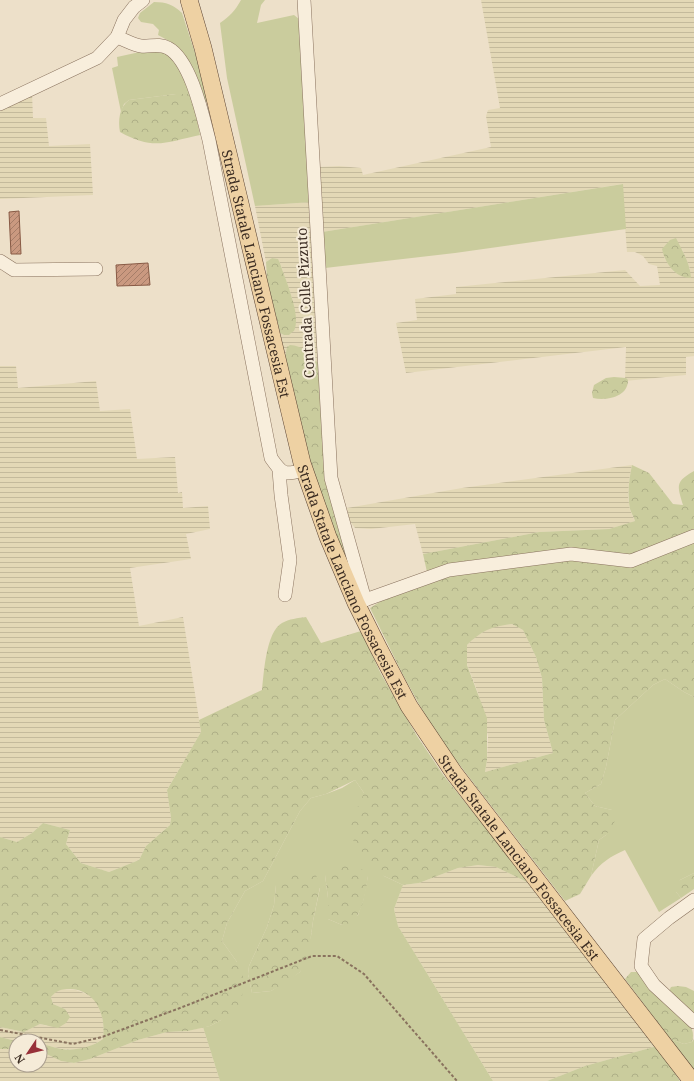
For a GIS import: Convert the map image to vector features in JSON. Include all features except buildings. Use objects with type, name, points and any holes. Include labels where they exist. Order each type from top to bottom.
[{"type":"main road","name":"Strada Statale Lanciano Fossacesia Est","points":[[189,0],[203,48],[304,470],[328,537],[361,601],[383,656],[409,706],[454,773],[692,1081]]},
{"type":"street","points":[[0,104],[97,58],[117,37],[124,20],[134,7],[143,0]]},
{"type":"street","name":"Contrada Colle Pizzuto","points":[[304,0],[331,478],[361,601]]},
{"type":"street","points":[[117,37],[140,46],[159,45],[169,48],[178,56],[197,94],[209,140],[270,458],[279,470],[288,474],[304,470]]},
{"type":"street","points":[[0,261],[14,270],[96,269]]},
{"type":"street","points":[[279,470],[290,560],[285,595]]},
{"type":"street","points":[[361,601],[450,570],[572,554],[631,561],[694,536]]},
{"type":"street","points":[[694,900],[644,939],[642,966],[654,985],[694,1022]]},
{"type":"path","points":[[0,1030],[73,1044],[102,1037],[312,956],[337,956],[364,974],[457,1081]]},
{"type":"shaded area","points":[[481,0],[694,0],[694,356],[686,357],[686,375],[625,381],[626,347],[406,373],[396,323],[417,320],[415,299],[456,294],[456,287],[625,270],[640,286],[660,285],[657,266],[649,264],[643,256],[635,252],[627,252],[622,184],[322,232],[319,167],[339,166],[361,168],[363,175],[491,147],[486,116],[488,110],[500,108]],"holes":[[[682,249],[690,269],[674,272],[664,257]]]},
{"type":"shaded area","points":[[32,93],[33,118],[46,118],[49,146],[90,144],[93,195],[0,199],[0,109]]},
{"type":"shaded area","points":[[312,202],[318,363],[303,349],[285,358],[280,333],[284,335],[294,308],[280,263],[278,260],[272,258],[266,262],[255,206]]},
{"type":"shaded area","points":[[0,366],[16,366],[18,388],[96,381],[100,411],[130,409],[137,459],[175,457],[178,493],[182,492],[183,508],[208,506],[210,529],[186,534],[191,559],[130,568],[139,626],[183,617],[201,732],[167,790],[171,818],[170,825],[146,846],[139,860],[109,872],[81,863],[66,844],[70,830],[43,823],[32,833],[17,842],[0,837]]},
{"type":"shaded area","points":[[632,465],[628,497],[630,510],[635,521],[609,529],[539,532],[423,554],[415,524],[371,529],[355,528],[349,520],[347,508],[462,488]]},
{"type":"shaded area","points":[[512,624],[523,630],[536,657],[542,678],[544,720],[553,753],[485,772],[488,736],[478,693],[467,664],[467,645],[474,638],[489,628],[499,625]]},
{"type":"shaded area","points":[[478,865],[496,867],[531,884],[657,1046],[585,1066],[547,1081],[493,1081],[398,926],[394,909],[403,885],[419,883],[458,868]]},
{"type":"shaded area","points":[[63,989],[76,990],[92,996],[97,1003],[102,1016],[104,1030],[103,1039],[89,1047],[80,1049],[63,1049],[48,1046],[48,1033],[8,1033],[8,1039],[0,1037],[0,1027],[24,1032],[40,1024],[47,1026],[65,1009],[53,1004],[51,997],[56,991]]},
{"type":"shaded area","points":[[203,1027],[220,1081],[0,1081],[0,1049],[8,1049],[8,1073],[48,1073],[48,1055],[61,1061],[74,1063],[90,1059],[138,1040],[167,1032],[188,1031]]},
{"type":"green space","points":[[241,0],[265,0],[261,5],[257,23],[294,15],[299,19],[312,202],[255,206],[227,78],[220,23],[232,13]]},
{"type":"green space","points":[[154,2],[170,4],[182,13],[212,105],[205,101],[180,50],[169,41],[158,35],[159,30],[153,24],[141,22],[138,18],[140,13]]},
{"type":"green space","points":[[158,48],[173,58],[192,94],[176,94],[129,100],[124,104],[121,112],[112,68],[118,66],[117,57]]},
{"type":"green space","points":[[176,94],[192,94],[200,135],[169,142],[151,143],[132,138],[120,132],[119,123],[121,110],[129,100]]},
{"type":"green space","points":[[623,184],[626,229],[455,253],[325,268],[322,232]]},
{"type":"green space","points":[[676,238],[688,262],[691,278],[676,273],[668,264],[663,254],[662,249],[670,240]]},
{"type":"green space","points":[[272,258],[278,259],[280,263],[289,288],[296,316],[294,331],[289,335],[280,333],[267,280],[266,262]]},
{"type":"green space","points":[[294,345],[302,349],[318,363],[348,559],[343,559],[319,499],[285,358],[287,347]]},
{"type":"green space","points":[[606,378],[626,378],[628,380],[627,386],[621,394],[604,399],[593,398],[592,393],[594,385]]},
{"type":"green space","points":[[632,465],[649,473],[673,504],[683,505],[679,485],[683,478],[694,471],[694,697],[665,679],[653,685],[615,720],[606,767],[601,784],[585,793],[595,806],[612,810],[617,818],[606,835],[599,840],[591,876],[580,894],[565,901],[455,759],[425,715],[403,675],[370,608],[427,572],[423,554],[539,532],[609,529],[635,521],[630,509],[629,498]],"holes":[[[512,624],[523,630],[536,657],[542,678],[544,720],[553,753],[485,772],[487,760],[487,718],[467,665],[467,645],[477,636],[498,626]]]},
{"type":"green space","points":[[306,617],[321,643],[361,631],[381,674],[417,736],[444,776],[531,884],[496,867],[478,865],[458,868],[419,883],[403,885],[384,876],[355,844],[348,828],[364,793],[355,780],[326,794],[311,798],[300,811],[263,881],[245,891],[227,923],[222,941],[237,962],[243,977],[242,999],[235,1010],[221,1020],[210,1026],[188,1031],[167,1032],[138,1040],[90,1059],[74,1063],[61,1061],[48,1055],[48,1046],[62,1049],[78,1049],[89,1046],[103,1039],[104,1030],[101,1013],[98,1006],[93,999],[79,990],[59,990],[51,997],[53,1004],[65,1009],[70,1017],[66,1023],[58,1028],[40,1024],[24,1032],[0,1027],[0,837],[17,842],[32,833],[43,823],[70,830],[66,844],[81,863],[109,872],[139,860],[146,846],[170,825],[171,818],[167,790],[201,732],[199,720],[262,690],[265,663],[272,635],[282,623]]},
{"type":"green space","points":[[665,679],[694,697],[694,873],[680,880],[676,892],[681,898],[659,912],[625,850],[606,860],[591,876],[599,840],[606,835],[612,810],[595,806],[585,793],[601,784],[606,767],[615,720],[653,685]]},
{"type":"green space","points":[[355,780],[364,793],[384,876],[403,885],[394,909],[398,926],[493,1081],[220,1081],[203,1027],[210,1026],[221,1020],[237,962],[222,941],[227,923],[245,891],[263,881],[300,811],[311,798],[342,788]],"holes":[[[325,875],[368,876],[363,901],[358,915],[342,925],[328,919],[328,898]],[[276,885],[320,888],[311,936],[300,972],[271,991],[252,993],[248,974],[249,966],[267,927],[274,905]]]},
{"type":"green space","points":[[348,865],[359,866],[368,876],[363,901],[358,914],[350,923],[342,925],[328,919],[328,898],[325,875],[336,867]]},
{"type":"green space","points":[[304,872],[316,875],[320,887],[313,921],[308,958],[300,972],[287,982],[271,991],[252,993],[248,974],[249,966],[267,927],[274,905],[276,885],[293,874]]},
{"type":"green space","points":[[694,873],[694,889],[681,898],[676,892],[676,883]]},
{"type":"green space","points":[[631,972],[637,972],[689,1024],[693,1033],[692,1042],[684,1044],[670,1039],[625,979]]},
{"type":"green space","points":[[671,987],[686,987],[694,991],[694,1017],[669,991]]},
{"type":"green space","points":[[0,1037],[8,1039],[8,1049],[0,1049]]},
{"type":"green space","points":[[670,1039],[684,1044],[692,1042],[694,1039],[694,1071]]},
{"type":"green space","points":[[657,1046],[680,1081],[547,1081],[585,1066]]}]
